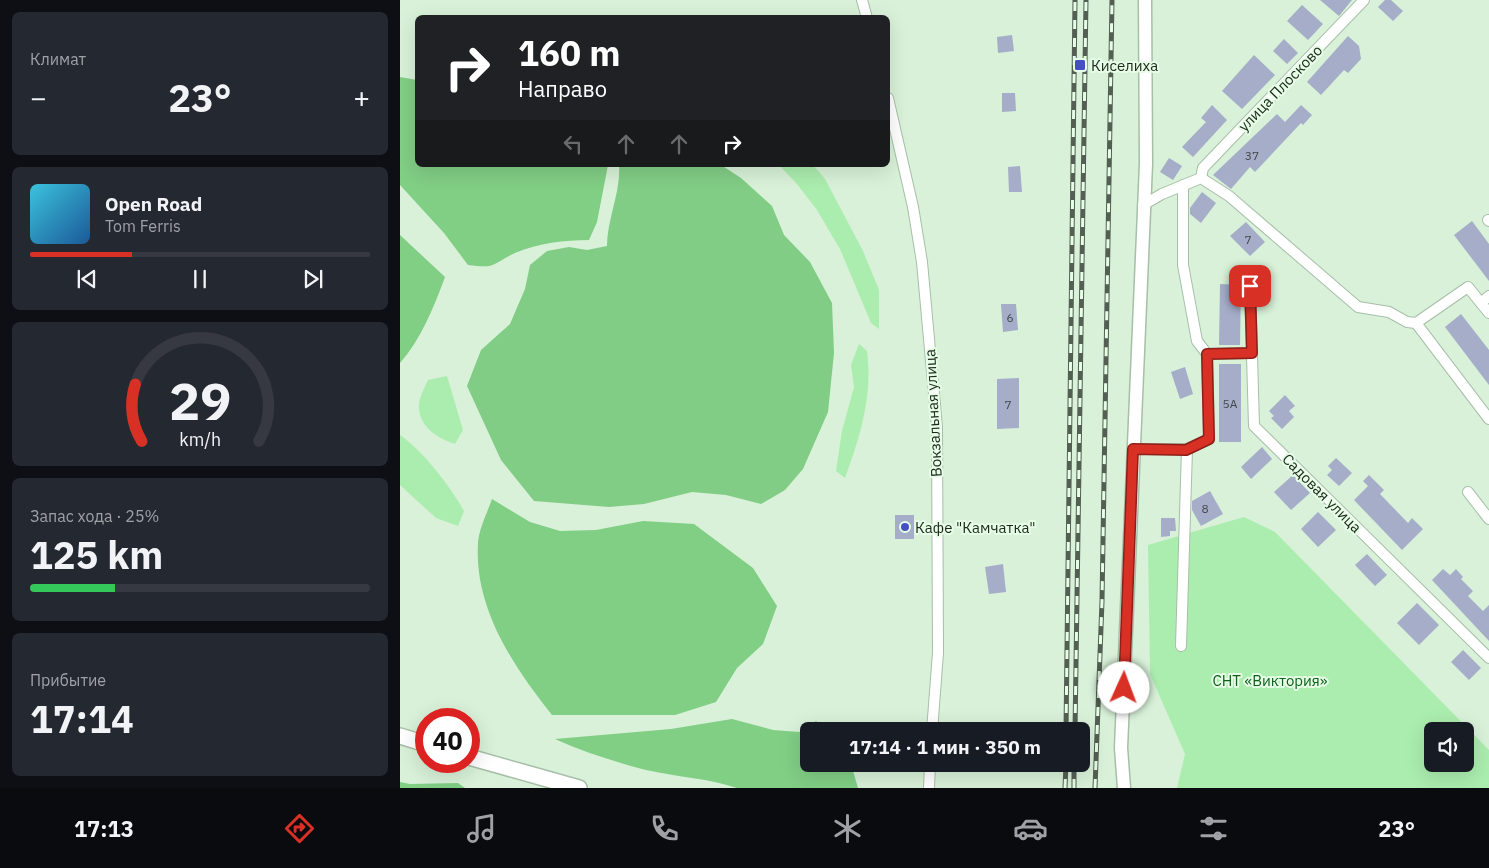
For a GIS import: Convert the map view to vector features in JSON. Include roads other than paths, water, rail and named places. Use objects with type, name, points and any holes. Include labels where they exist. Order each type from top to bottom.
[{"type":"main road","points":[[400,736],[415,741]]},
{"type":"main road","points":[[480,759],[579,788]]},
{"type":"street","points":[[862,0],[866,15]]},
{"type":"street","points":[[1124,788],[1122,748],[1146,164],[1145,0]]},
{"type":"street","name":"улица Плосково","points":[[1201,178],[1203,168],[1364,0]]},
{"type":"street","name":"Вокзальная улица","points":[[890,107],[913,207],[922,262],[937,427],[938,653],[933,722]]},
{"type":"street","points":[[1143,206],[1162,194],[1201,178],[1229,196],[1358,307],[1389,312],[1407,322],[1416,323],[1468,286],[1485,299],[1489,313]]},
{"type":"street","points":[[1133,449],[1186,450],[1209,439],[1207,354],[1197,341],[1183,265],[1183,185]]},
{"type":"street","name":"Садовая улица","points":[[1250,286],[1254,426],[1489,658]]},
{"type":"street","points":[[1416,323],[1489,419]]},
{"type":"street","points":[[1207,354],[1252,353]]},
{"type":"street","points":[[1181,646],[1186,450]]},
{"type":"street","points":[[1468,492],[1489,519]]},
{"type":"street","points":[[929,788],[930,772]]},
{"type":"railway","points":[[1066,722],[1075,0]]},
{"type":"railway","points":[[1075,722],[1086,0]]},
{"type":"railway","points":[[1095,788],[1102,601],[1112,0]]},
{"type":"railway","points":[[1065,788],[1066,772]]},
{"type":"railway","points":[[1074,772],[1074,788]]},
{"type":"place","name":"Киселиха","points":[[1080,65]]},
{"type":"place","name":"Кафе \"Камчатка\"","points":[[905,527]]},
{"type":"park label","name":"СНТ «Виктория»","points":[[1270,680]]}]
